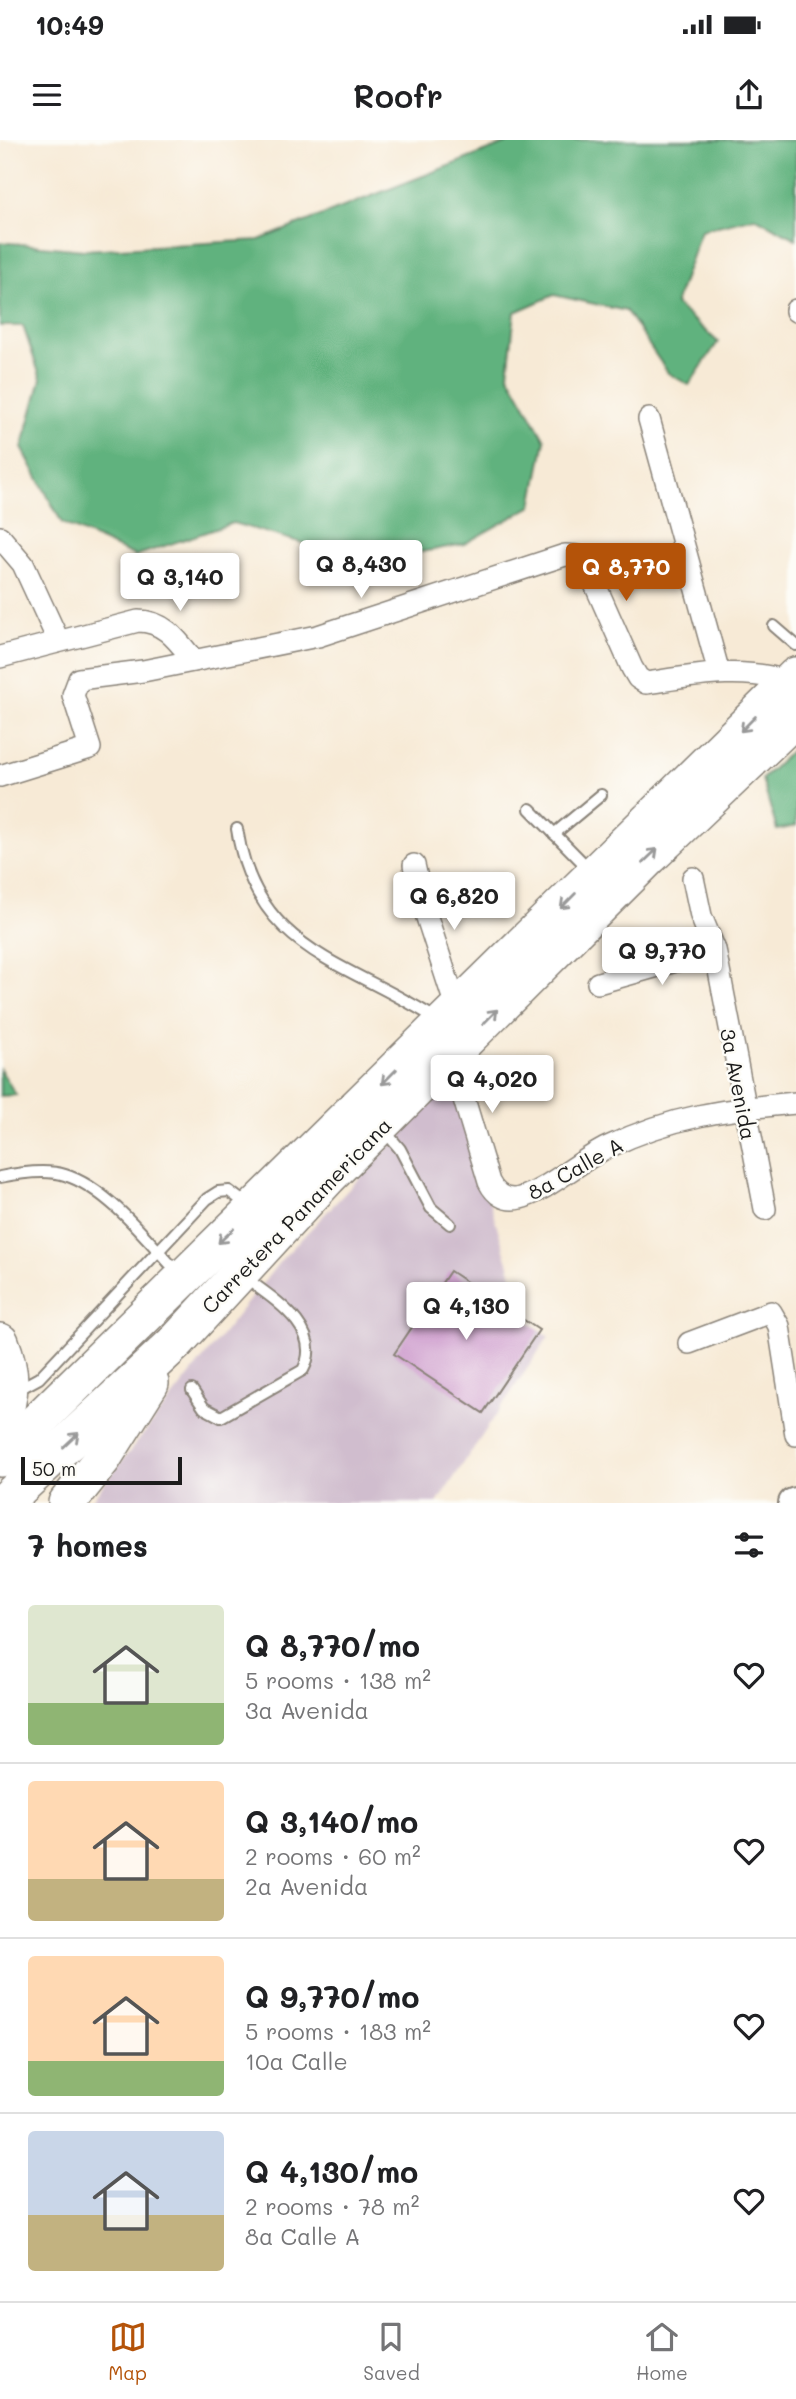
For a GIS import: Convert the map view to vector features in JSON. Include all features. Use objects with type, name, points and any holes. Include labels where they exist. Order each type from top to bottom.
[{"type":"highway","name":"Carretera Panamericana","points":[[3,1503],[177,1341],[380,1126],[451,1030],[594,875],[794,692]]},
{"type":"highway","name":"Carretera Panamericana","points":[[0,1458],[182,1277],[254,1210],[451,1030],[650,856],[794,692]]},
{"type":"highway","points":[[67,1503],[102,1459],[177,1341]]},
{"type":"highway","points":[[0,1342],[7,1360],[5,1408]]},
{"type":"street","points":[[649,419],[719,673]]},
{"type":"street","points":[[0,537],[23,564],[58,640]]},
{"type":"street","points":[[0,776],[88,750],[91,745],[74,695],[79,679],[194,661],[318,636],[565,555],[578,556],[586,564],[638,678],[646,683],[719,673],[771,676],[794,692]]},
{"type":"street","points":[[0,657],[138,621],[153,621],[170,632],[194,661]]},
{"type":"street","name":"8a Calle A","points":[[414,864],[451,1030],[489,1182],[494,1192],[507,1198],[529,1195],[606,1148],[651,1128],[691,1115],[796,1103]]},
{"type":"street","name":"3a Avenida","points":[[693,878],[701,916],[715,950],[743,1107],[765,1209]]},
{"type":"street","points":[[598,982],[715,950]]},
{"type":"street","points":[[689,1343],[771,1312],[779,1326],[796,1435]]},
{"type":"lane","points":[[774,626],[796,645]]},
{"type":"lane","points":[[554,834],[601,795]]},
{"type":"lane","points":[[530,809],[594,875]]},
{"type":"lane","points":[[237,829],[241,856],[253,889],[272,916],[315,955],[361,975],[451,1030]]},
{"type":"lane","points":[[380,1126],[400,1149],[431,1208],[450,1224]]},
{"type":"lane","points":[[0,1177],[22,1172],[64,1174],[77,1180],[123,1214],[182,1277]]},
{"type":"lane","points":[[5,1408],[39,1378],[207,1199],[218,1192],[229,1191],[254,1210]]},
{"type":"lane","points":[[192,1390],[204,1408],[221,1417],[303,1370],[309,1359],[308,1345],[300,1325],[285,1308],[239,1273]]},
{"type":"shaded area","points":[[452,1081],[526,1320],[549,1336],[437,1503],[89,1503],[281,1260]]},
{"type":"green space","points":[[515,140],[796,140],[796,239],[755,217],[701,230],[675,304],[718,342],[689,385],[668,373],[626,311],[554,295],[515,312],[508,374],[545,440],[532,506],[464,544],[368,562],[233,523],[135,556],[62,523],[22,448],[41,379],[23,326],[0,326],[0,242],[84,250],[259,240]]},
{"type":"green space","points":[[796,746],[796,826],[777,830],[762,779]]},
{"type":"green space","points":[[0,1069],[16,1095],[0,1096]]},
{"type":"building","points":[[450,1271],[539,1330],[483,1413],[394,1354]]}]
